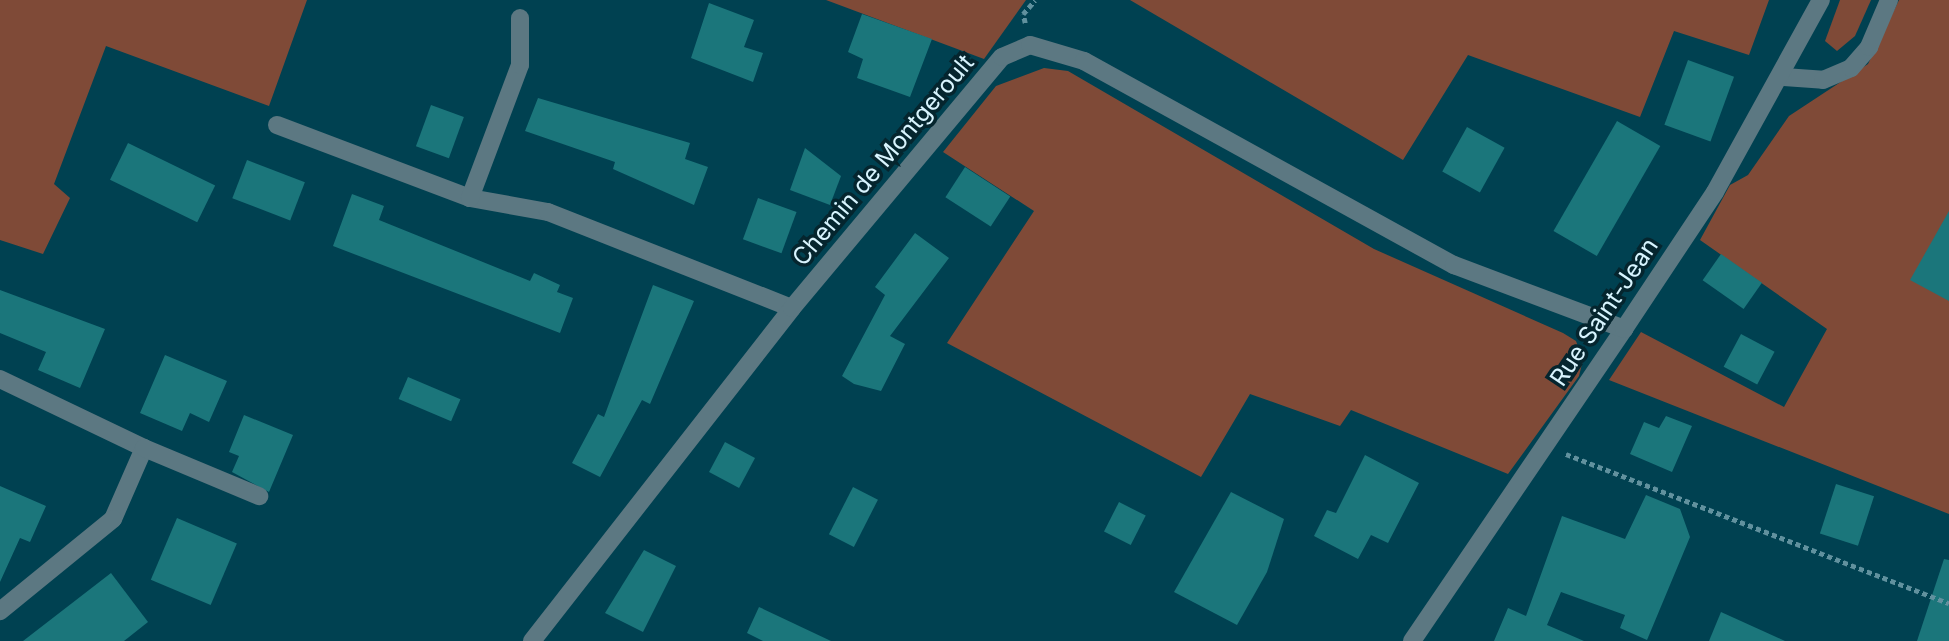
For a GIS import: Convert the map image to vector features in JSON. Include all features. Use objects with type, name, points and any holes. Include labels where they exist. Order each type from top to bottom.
[{"type":"street","name":"Rue Saint-Jean","points":[[1412,641],[1542,445],[1624,329],[1784,77],[1821,0]]},
{"type":"street","points":[[1784,77],[1823,80],[1851,68],[1869,47],[1889,0]]},
{"type":"street","points":[[470,198],[520,65],[520,18]]},
{"type":"street","name":"Chemin de Montgeroult","points":[[532,641],[792,308],[981,79],[1002,57],[1030,45],[1084,61],[1454,265],[1624,329]]},
{"type":"street","points":[[277,125],[470,198],[548,212],[792,308]]},
{"type":"street","points":[[0,379],[144,448],[259,496]]},
{"type":"street","points":[[0,611],[113,519],[144,448]]},
{"type":"path","points":[[1542,445],[1949,603]]},
{"type":"shaded area","points":[[0,0],[307,0],[269,106],[106,46],[54,184],[70,198],[43,254],[0,240]]},
{"type":"shaded area","points":[[826,0],[1026,0],[984,59]]},
{"type":"shaded area","points":[[1130,0],[1769,0],[1749,55],[1674,31],[1640,117],[1468,55],[1403,160]]},
{"type":"shaded area","points":[[1840,0],[1871,0],[1855,36],[1837,51],[1825,41]]},
{"type":"shaded area","points":[[1899,0],[1949,0],[1949,514],[1609,380],[1641,332],[1784,407],[1827,329],[1700,240],[1730,185],[1748,175],[1789,116],[1868,64]]},
{"type":"shaded area","points":[[1044,68],[1068,71],[1374,249],[1563,333],[1576,341],[1583,360],[1579,376],[1508,474],[1351,410],[1340,426],[1250,394],[1201,477],[947,343],[1034,211],[943,152],[996,86]]},
{"type":"building","points":[[709,3],[754,20],[744,47],[763,53],[753,82],[691,58]]},
{"type":"building","points":[[862,14],[932,39],[910,97],[857,78],[863,59],[848,52]]},
{"type":"building","points":[[1688,60],[1734,77],[1710,142],[1664,125]]},
{"type":"building","points":[[538,98],[690,143],[685,159],[708,167],[694,205],[613,169],[615,162],[525,131]]},
{"type":"building","points":[[431,105],[464,117],[449,158],[416,146]]},
{"type":"building","points":[[1617,121],[1660,146],[1597,256],[1554,231]]},
{"type":"building","points":[[1467,127],[1505,148],[1480,192],[1442,172]]},
{"type":"building","points":[[128,143],[215,186],[197,222],[110,180]]},
{"type":"building","points":[[805,148],[841,176],[830,205],[790,190]]},
{"type":"building","points":[[247,160],[305,182],[290,220],[232,198]]},
{"type":"building","points":[[965,167],[1010,196],[991,227],[945,197]]},
{"type":"building","points":[[352,194],[384,206],[379,220],[530,281],[534,273],[560,285],[557,292],[573,298],[560,333],[333,246]]},
{"type":"building","points":[[758,198],[797,212],[781,253],[743,239]]},
{"type":"building","points":[[1949,211],[1949,301],[1910,280]]},
{"type":"building","points":[[915,233],[949,258],[890,336],[905,344],[881,391],[854,384],[842,376],[885,295],[875,287]]},
{"type":"building","points":[[1721,254],[1762,283],[1744,309],[1703,280]]},
{"type":"building","points":[[653,285],[694,301],[650,404],[642,400],[600,477],[572,463],[598,414],[604,417]]},
{"type":"building","points":[[0,290],[105,329],[80,388],[38,370],[46,352],[0,333]]},
{"type":"building","points":[[1741,334],[1775,352],[1757,385],[1724,367]]},
{"type":"building","points":[[165,355],[227,381],[209,422],[190,413],[182,431],[140,413]]},
{"type":"building","points":[[408,377],[460,399],[451,421],[399,399]]},
{"type":"building","points":[[244,415],[293,435],[269,492],[232,472],[239,456],[229,452]]},
{"type":"building","points":[[1666,416],[1692,426],[1672,472],[1630,454],[1644,422],[1659,428]]},
{"type":"building","points":[[725,442],[755,458],[739,488],[709,472]]},
{"type":"building","points":[[1365,455],[1419,483],[1388,543],[1371,535],[1358,559],[1314,536],[1327,510],[1336,513]]},
{"type":"building","points":[[1836,484],[1874,496],[1858,546],[1820,533]]},
{"type":"building","points":[[0,486],[46,506],[30,542],[20,538],[0,582]]},
{"type":"building","points":[[853,487],[878,500],[854,547],[829,534]]},
{"type":"building","points":[[1231,492],[1284,519],[1267,572],[1237,625],[1174,592]]},
{"type":"building","points":[[1646,495],[1680,509],[1690,537],[1647,640],[1620,628],[1625,615],[1561,592],[1547,625],[1584,641],[1494,641],[1508,608],[1526,616],[1562,516],[1625,539]]},
{"type":"building","points":[[1119,502],[1146,516],[1131,545],[1104,531]]},
{"type":"building","points":[[177,518],[237,543],[211,605],[151,580]]},
{"type":"building","points":[[644,550],[676,566],[643,632],[605,613]]},
{"type":"building","points":[[1944,559],[1949,560],[1949,641],[1917,641]]},
{"type":"building","points":[[111,573],[148,622],[124,641],[23,641]]},
{"type":"building","points":[[759,607],[831,641],[763,641],[747,633]]},
{"type":"building","points":[[1721,612],[1785,641],[1709,641]]}]
